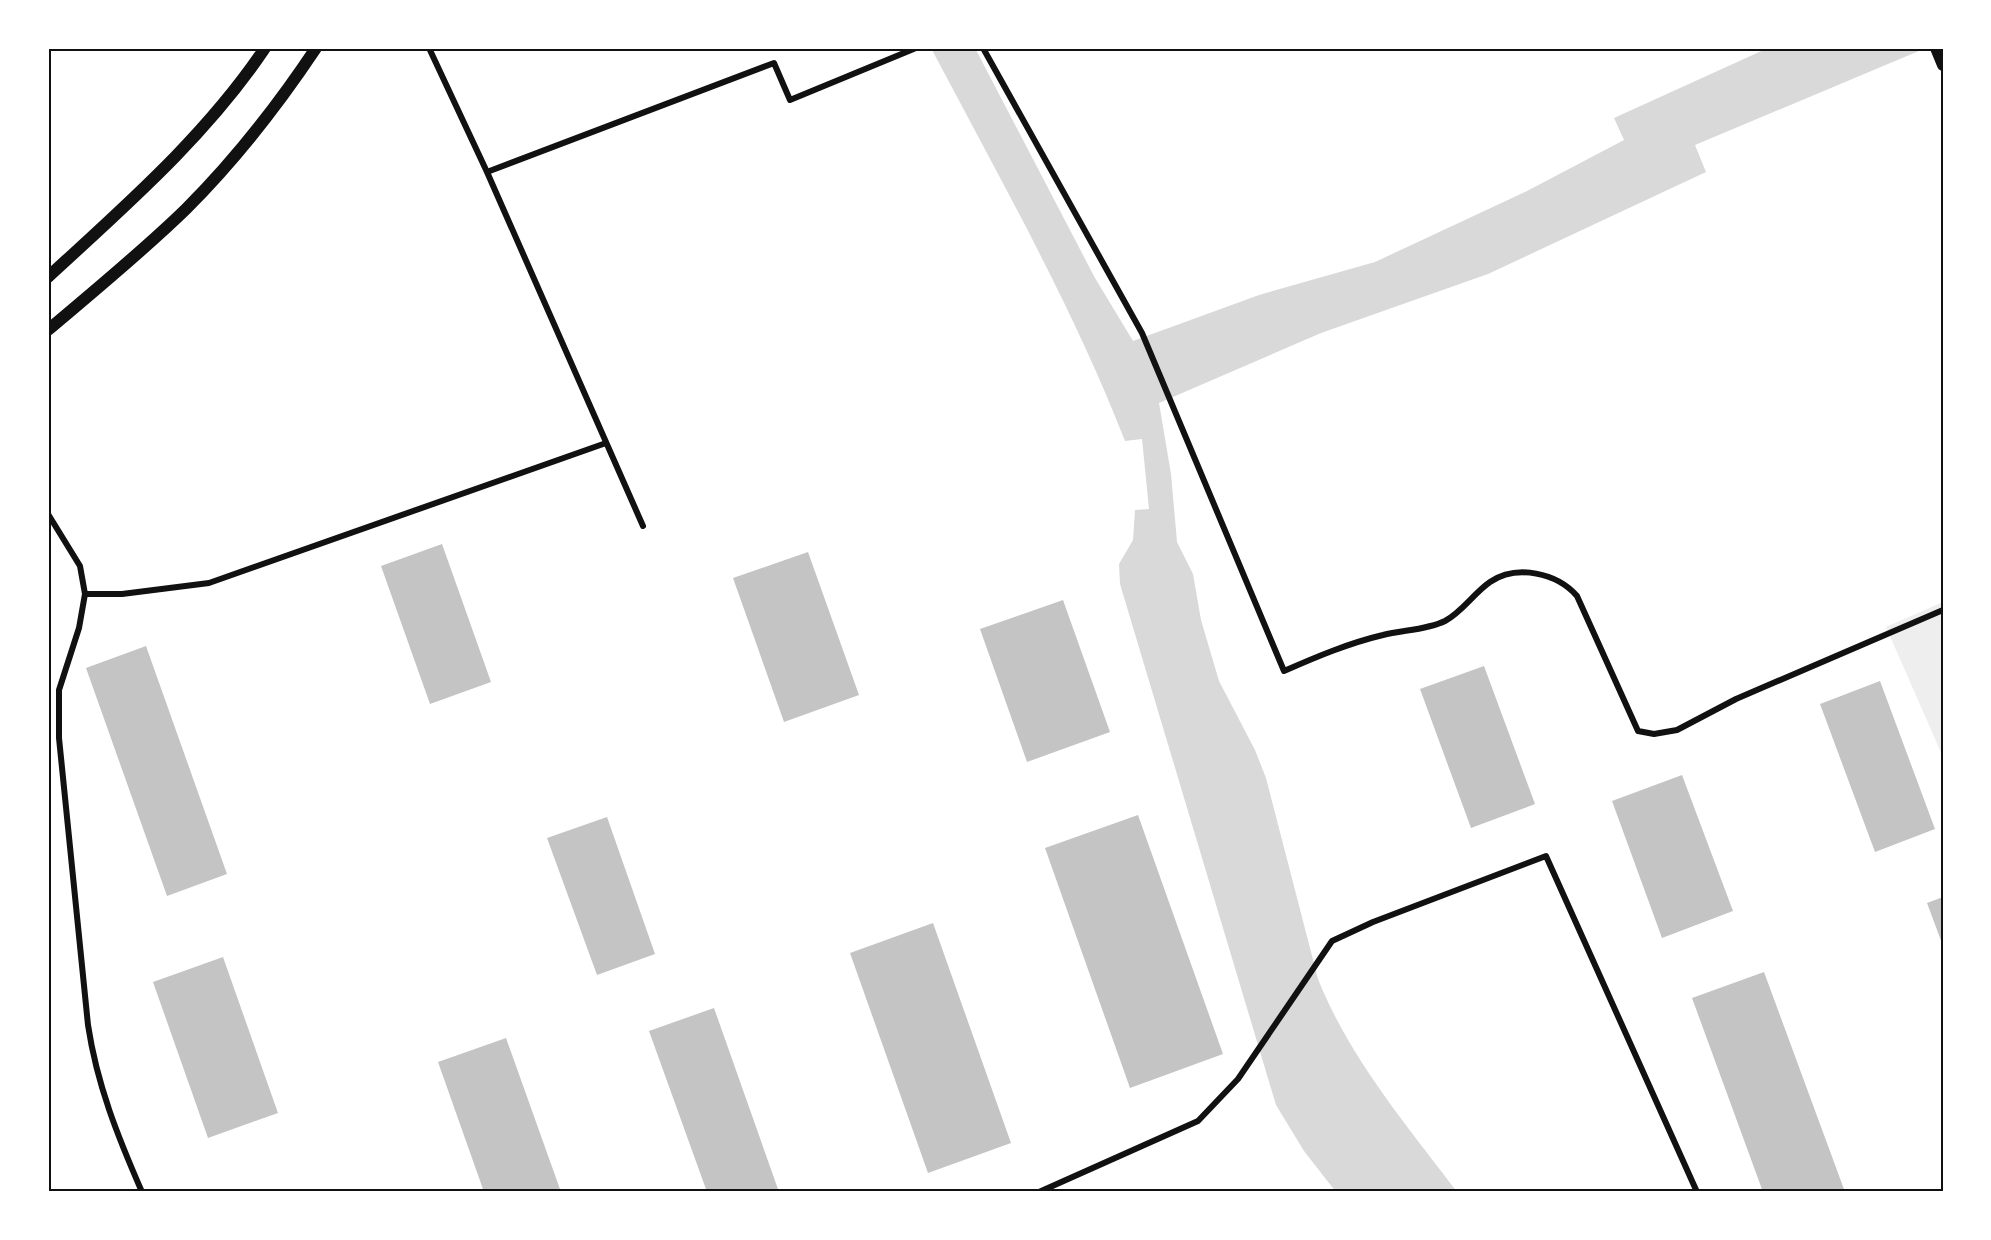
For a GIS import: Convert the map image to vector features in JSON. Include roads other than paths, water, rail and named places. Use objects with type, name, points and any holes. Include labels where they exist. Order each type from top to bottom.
[{"type":"main road","points":[[48,277],[162,171],[224,104],[265,48]]},
{"type":"main road","points":[[48,330],[186,209],[249,140],[316,48]]},
{"type":"main road","points":[[1936,49],[1943,65]]},
{"type":"street","points":[[429,48],[487,172],[643,526]]},
{"type":"street","points":[[487,172],[774,63],[790,100],[916,48]]},
{"type":"street","points":[[983,48],[1142,333],[1173,402],[1284,671],[1324,654],[1381,635],[1445,621],[1491,581],[1510,575],[1539,573],[1566,584],[1577,596],[1638,731],[1654,734],[1677,730],[1736,699],[1943,610]]},
{"type":"street","points":[[85,594],[122,594],[209,583],[606,443]]},
{"type":"street","points":[[48,514],[80,566],[85,594],[79,628],[59,690],[59,738],[65,816],[93,1061],[107,1110],[142,1192]]},
{"type":"street","points":[[1039,1192],[1198,1121],[1238,1079],[1332,941],[1373,922],[1546,856],[1697,1192]]}]
